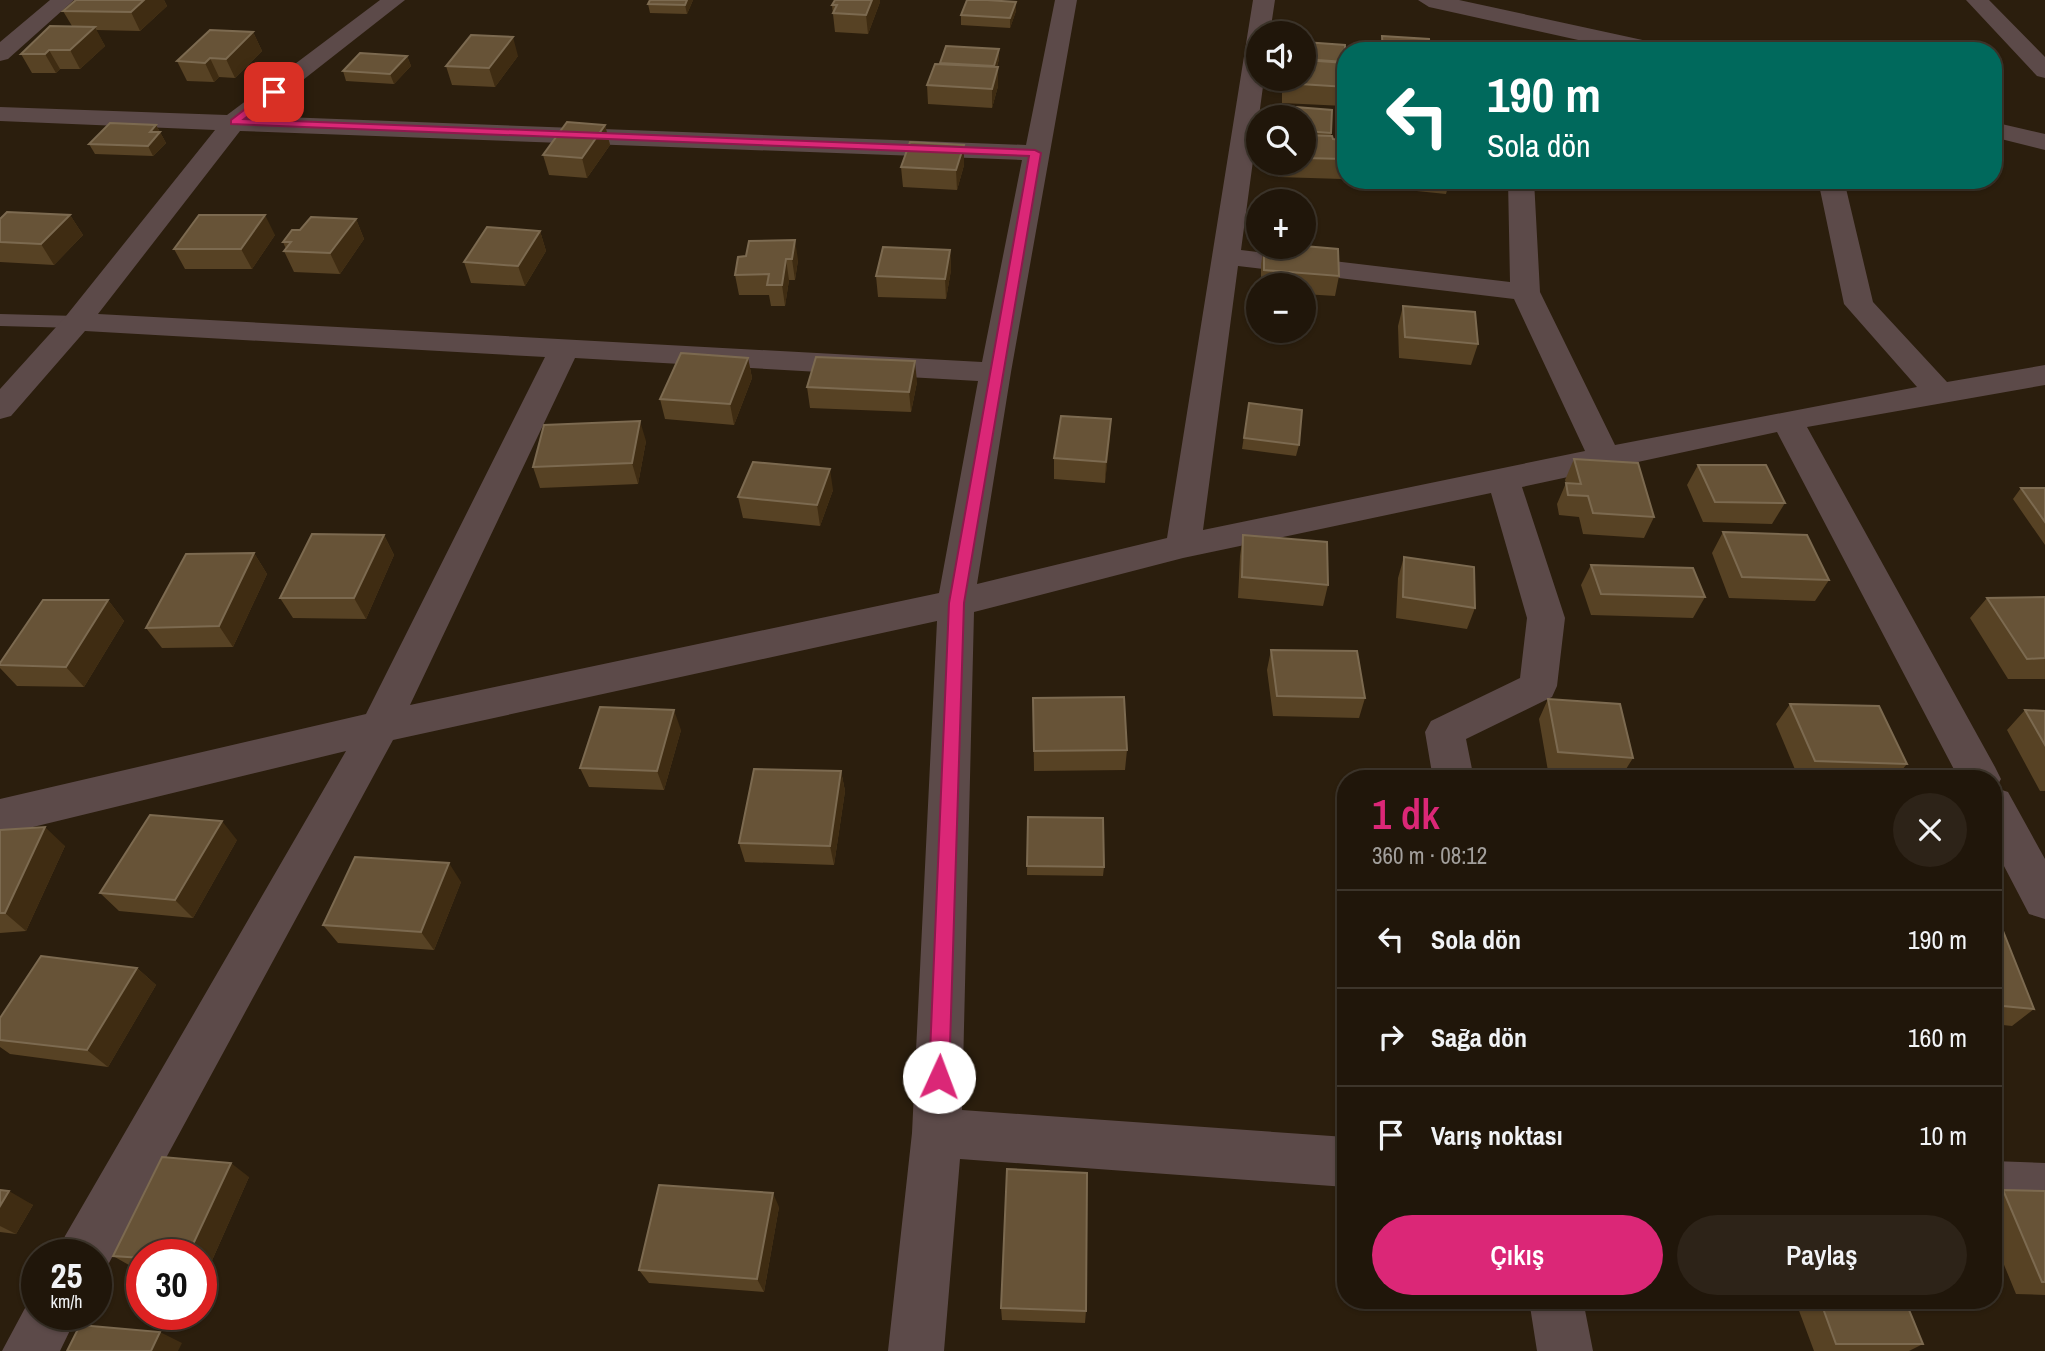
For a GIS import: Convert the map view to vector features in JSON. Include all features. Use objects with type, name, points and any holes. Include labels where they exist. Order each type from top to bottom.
[{"type":"street","points":[[0,54],[63,0]]},
{"type":"street","points":[[0,409],[77,322],[234,122],[394,0]]},
{"type":"street","points":[[916,1351],[937,1133],[956,603],[995,372],[1066,0]]},
{"type":"street","points":[[1260,21],[1264,0]]},
{"type":"street","points":[[1429,0],[1517,30],[1599,42]]},
{"type":"street","points":[[1977,0],[2045,71]]},
{"type":"street","points":[[1183,547],[1249,91]]},
{"type":"street","points":[[0,114],[1035,153]]},
{"type":"street","points":[[2002,131],[2045,142]]},
{"type":"street","points":[[1521,189],[1525,292],[1605,459]]},
{"type":"street","points":[[1832,189],[1859,304],[1939,392]]},
{"type":"street","points":[[1224,256],[1525,292]]},
{"type":"street","points":[[77,322],[995,372]]},
{"type":"street","points":[[93,1239],[380,727],[565,348]]},
{"type":"street","points":[[0,817],[380,727],[956,603],[1183,547],[1787,420],[2045,375]]},
{"type":"street","points":[[1787,420],[1975,770]]},
{"type":"street","points":[[1452,770],[1445,732],[1538,686],[1546,618],[1512,502],[1501,479]]},
{"type":"street","points":[[2002,821],[2045,900]]},
{"type":"street","points":[[937,1133],[1337,1161]]},
{"type":"street","points":[[2002,1187],[2045,1189]]},
{"type":"street","points":[[1558,1309],[1565,1351]]},
{"type":"street","points":[[30,1351],[42,1330]]},
{"type":"lane","points":[[0,320],[77,322]]},
{"type":"building","points":[[76,0],[144,0],[131,12],[63,11]]},
{"type":"building","points":[[650,0],[687,0],[685,5],[648,4]]},
{"type":"building","points":[[835,0],[872,0],[866,15],[833,13],[837,5],[832,5]]},
{"type":"building","points":[[967,0],[1016,2],[1010,18],[961,15]]},
{"type":"building","points":[[50,26],[95,27],[70,50],[21,54]]},
{"type":"building","points":[[210,30],[253,32],[226,59],[210,58],[205,63],[177,61]]},
{"type":"building","points":[[471,35],[513,37],[489,68],[446,66]]},
{"type":"building","points":[[1382,36],[1429,39],[1429,42],[1382,42]]},
{"type":"building","points":[[1316,43],[1337,44],[1337,61],[1316,60]]},
{"type":"building","points":[[946,46],[999,49],[994,66],[940,63]]},
{"type":"building","points":[[360,53],[407,56],[390,74],[343,71]]},
{"type":"building","points":[[1316,61],[1337,62],[1337,86],[1316,85]]},
{"type":"building","points":[[935,64],[998,67],[992,89],[927,85]]},
{"type":"building","points":[[1316,109],[1332,110],[1331,133],[1316,132]]},
{"type":"building","points":[[567,122],[605,125],[582,158],[543,155]]},
{"type":"building","points":[[110,123],[156,125],[150,132],[160,132],[148,146],[89,144]]},
{"type":"building","points":[[1316,135],[1332,136],[1337,139],[1337,159],[1316,158]]},
{"type":"building","points":[[910,142],[964,145],[956,170],[901,167]]},
{"type":"building","points":[[7,212],[70,215],[41,244],[0,242],[0,219]]},
{"type":"building","points":[[199,215],[265,215],[241,249],[174,249]]},
{"type":"building","points":[[311,217],[356,219],[330,253],[284,251],[291,242],[283,242],[292,230],[300,230]]},
{"type":"building","points":[[487,227],[540,231],[518,266],[464,262]]},
{"type":"building","points":[[795,240],[792,259],[786,259],[782,285],[767,285],[769,274],[735,275],[738,257],[746,256],[749,241]]},
{"type":"building","points":[[883,247],[950,250],[945,279],[876,276]]},
{"type":"building","points":[[1316,247],[1338,249],[1339,276],[1264,270],[1264,259],[1316,259]]},
{"type":"building","points":[[1403,306],[1475,312],[1478,344],[1405,337]]},
{"type":"building","points":[[681,353],[748,358],[730,404],[660,399]]},
{"type":"building","points":[[816,357],[915,361],[909,392],[807,387]]},
{"type":"building","points":[[1249,403],[1302,410],[1299,445],[1244,438]]},
{"type":"building","points":[[1061,416],[1111,419],[1106,462],[1054,458]]},
{"type":"building","points":[[640,421],[632,463],[533,467],[544,425]]},
{"type":"building","points":[[1574,459],[1638,463],[1654,517],[1593,513],[1588,496],[1568,495],[1566,483],[1581,484]]},
{"type":"building","points":[[753,462],[830,469],[817,505],[738,497]]},
{"type":"building","points":[[1698,465],[1766,465],[1785,503],[1715,502]]},
{"type":"building","points":[[2021,488],[2045,488],[2045,522]]},
{"type":"building","points":[[1723,532],[1807,535],[1829,580],[1742,577]]},
{"type":"building","points":[[312,534],[384,535],[354,598],[280,598]]},
{"type":"building","points":[[1243,535],[1327,542],[1328,585],[1242,577]]},
{"type":"building","points":[[254,553],[219,626],[146,628],[186,554]]},
{"type":"building","points":[[1404,557],[1474,567],[1475,608],[1403,597]]},
{"type":"building","points":[[1591,565],[1693,568],[1705,597],[1601,594]]},
{"type":"building","points":[[2045,597],[2045,658],[2027,659],[1987,598]]},
{"type":"building","points":[[43,600],[108,600],[66,667],[0,665],[0,663]]},
{"type":"building","points":[[1271,650],[1357,651],[1365,698],[1277,696]]},
{"type":"building","points":[[1124,697],[1127,750],[1034,751],[1033,698]]},
{"type":"building","points":[[1548,699],[1620,704],[1633,758],[1558,752]]},
{"type":"building","points":[[1790,704],[1879,706],[1907,764],[1815,761]]},
{"type":"building","points":[[600,707],[674,710],[657,771],[580,768]]},
{"type":"building","points":[[2025,710],[2045,711],[2045,745]]},
{"type":"building","points":[[754,769],[841,771],[830,846],[739,843]]},
{"type":"building","points":[[150,815],[222,821],[175,900],[100,893]]},
{"type":"building","points":[[1028,817],[1103,818],[1104,867],[1027,866]]},
{"type":"building","points":[[45,827],[5,913],[0,913],[0,830]]},
{"type":"building","points":[[355,857],[449,863],[421,932],[323,925]]},
{"type":"building","points":[[2002,931],[2003,931],[2034,1009],[2002,1006]]},
{"type":"building","points":[[41,956],[137,968],[87,1050],[0,1040],[0,1018]]},
{"type":"building","points":[[162,1157],[231,1163],[195,1239],[126,1239],[126,1257],[113,1256]]},
{"type":"building","points":[[1007,1169],[1087,1173],[1086,1311],[1001,1308]]},
{"type":"building","points":[[659,1185],[773,1193],[757,1279],[639,1270]]},
{"type":"building","points":[[0,1190],[9,1191],[0,1206]]},
{"type":"building","points":[[2003,1190],[2045,1191],[2045,1282],[2042,1282]]},
{"type":"building","points":[[1823,1309],[1909,1309],[1923,1344],[1836,1344]]},
{"type":"building","points":[[112,1328],[160,1332],[151,1351],[67,1351],[78,1330],[112,1330]]},
{"type":"route","points":[[274,92],[234,122],[1035,153],[956,603],[939,1077]]}]
